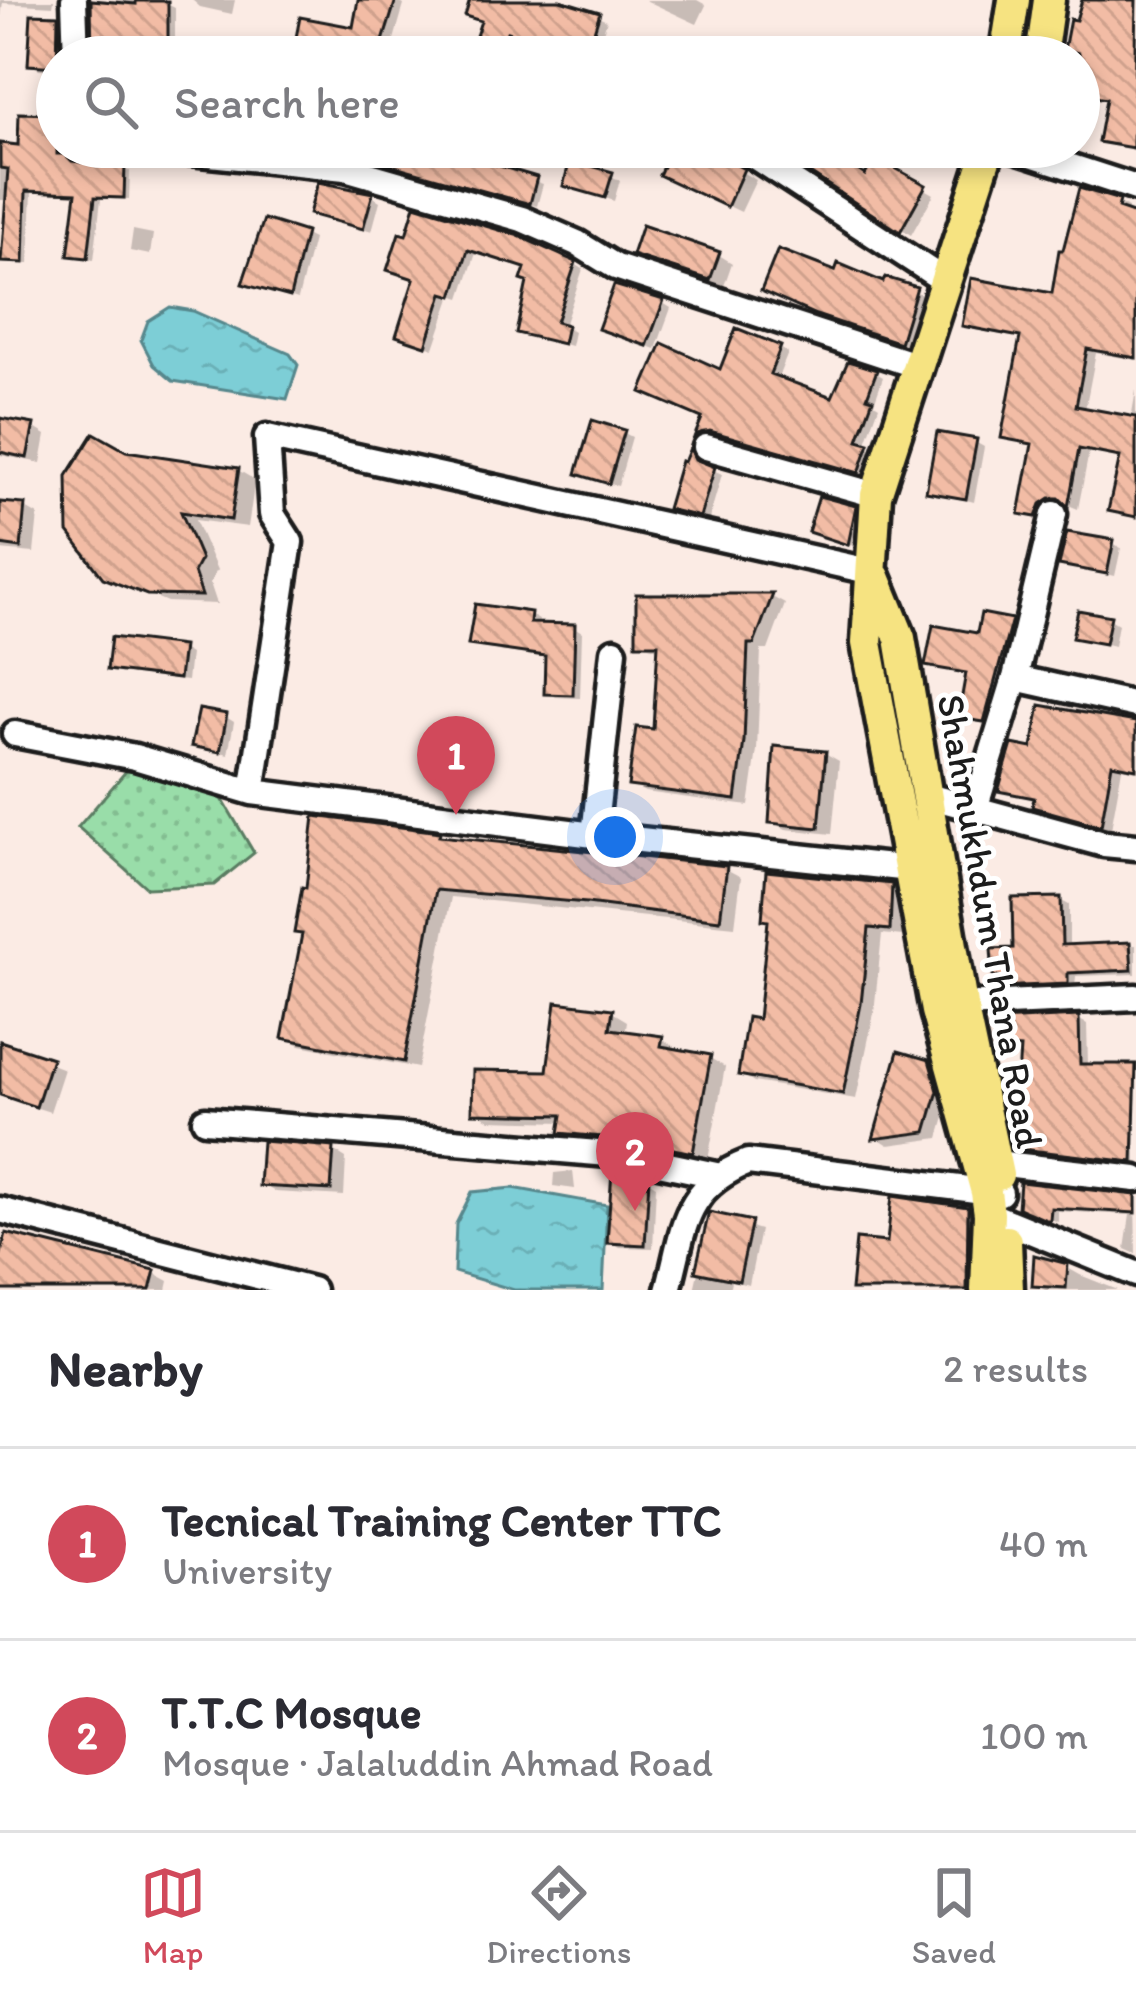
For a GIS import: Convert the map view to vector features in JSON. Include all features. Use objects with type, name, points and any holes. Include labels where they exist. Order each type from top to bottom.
[{"type":"main road","points":[[1008,36],[1014,0]]},
{"type":"main road","points":[[1044,36],[1049,0]]},
{"type":"main road","name":"Shahmukhdum Thana Road","points":[[982,168],[876,495],[867,643],[936,1011],[995,1196],[986,1290]]},
{"type":"main road","name":"Shahmukhdum Thana Road","points":[[873,572],[900,638],[1008,1290]]},
{"type":"street","points":[[74,0],[75,36]]},
{"type":"street","points":[[345,168],[522,219],[577,243],[616,267],[918,366]]},
{"type":"street","points":[[772,168],[945,281]]},
{"type":"street","points":[[1075,168],[1136,188]]},
{"type":"street","points":[[251,792],[290,542],[272,514],[268,437],[873,572]]},
{"type":"street","points":[[706,447],[876,495]]},
{"type":"street","points":[[975,808],[1015,678],[1054,514]]},
{"type":"street","points":[[593,835],[614,650]]},
{"type":"street","points":[[1015,678],[1136,705]]},
{"type":"street","points":[[15,734],[135,757],[251,792],[910,869]]},
{"type":"street","points":[[928,796],[1104,844],[1136,847]]},
{"type":"street","points":[[962,1005],[1136,997]]},
{"type":"street","points":[[205,1120],[621,1155],[716,1174]]},
{"type":"street","points":[[668,1290],[690,1206],[716,1174],[748,1162],[995,1196],[1136,1179]]},
{"type":"street","points":[[995,1196],[1136,1274]]},
{"type":"street","points":[[0,1210],[312,1290]]},
{"type":"green space","points":[[127,770],[176,777],[221,797],[254,853],[214,885],[147,888],[78,827]]},
{"type":"water","points":[[170,307],[193,311],[290,354],[298,365],[287,399],[173,381],[154,365],[141,340],[148,321]]},
{"type":"water","points":[[513,1188],[607,1205],[603,1290],[514,1290],[454,1272],[456,1224],[472,1192]]},
{"type":"building","points":[[91,0],[168,1],[168,36],[92,36]]},
{"type":"building","points":[[358,0],[396,0],[385,36],[296,36],[300,17],[353,27]]},
{"type":"building","points":[[470,0],[560,0],[600,12],[593,36],[507,32],[506,36],[476,36],[481,21],[465,16]]},
{"type":"building","points":[[1082,0],[1136,0],[1133,148],[1100,142],[1106,99],[1100,98],[1100,36],[1067,36],[1070,19],[1076,20]]},
{"type":"building","points":[[31,14],[58,15],[58,36],[36,36],[36,66],[28,65]]},
{"type":"building","points":[[19,113],[36,113],[36,168],[125,168],[124,198],[95,197],[88,258],[68,256],[76,193],[26,191],[24,263],[1,262],[8,169],[0,168],[0,143],[18,145]]},
{"type":"building","points":[[402,168],[506,168],[537,177],[530,204]]},
{"type":"building","points":[[568,168],[613,172],[605,198],[563,186]]},
{"type":"building","points":[[662,168],[744,169],[727,207],[659,175]]},
{"type":"building","points":[[802,168],[855,168],[865,175],[869,168],[895,168],[926,185],[900,232]]},
{"type":"building","points":[[318,182],[373,193],[363,229],[309,214]]},
{"type":"building","points":[[1079,188],[1120,200],[1118,208],[1136,214],[1136,358],[1087,349],[1076,406],[1136,417],[1136,517],[1108,511],[1120,457],[1079,449],[1068,507],[1059,498],[1050,498],[1041,504],[1036,517],[1019,514],[1032,444],[1001,438],[1020,337],[962,326],[971,278],[1052,293],[1059,250],[1063,250]]},
{"type":"building","points":[[415,205],[516,235],[576,262],[556,322],[567,325],[563,344],[516,333],[527,282],[521,280],[525,268],[468,250],[453,296],[443,293],[426,346],[396,336],[414,279],[387,270],[399,233],[406,235]]},
{"type":"building","points":[[264,219],[306,232],[290,297],[242,284]]},
{"type":"building","points":[[642,225],[720,252],[710,280],[632,255]]},
{"type":"building","points":[[778,249],[835,271],[838,263],[883,282],[885,277],[917,287],[900,343],[761,291]]},
{"type":"building","points":[[614,285],[664,300],[647,346],[598,329]]},
{"type":"building","points":[[736,328],[781,346],[770,374],[832,397],[848,361],[877,370],[867,397],[873,399],[858,440],[869,443],[859,473],[710,431],[695,435],[702,418],[641,392],[662,343],[720,369]]},
{"type":"building","points":[[0,418],[34,424],[27,458],[0,452]]},
{"type":"building","points":[[592,420],[625,430],[609,484],[576,474]]},
{"type":"building","points":[[937,432],[977,439],[966,499],[926,492]]},
{"type":"building","points":[[94,433],[126,451],[239,468],[231,520],[181,512],[201,559],[194,572],[202,596],[147,595],[103,578],[68,532],[67,476]]},
{"type":"building","points":[[690,448],[695,459],[715,467],[700,517],[667,509],[681,461]]},
{"type":"building","points":[[819,496],[856,506],[848,545],[808,532]]},
{"type":"building","points":[[0,502],[25,504],[21,548],[0,545]]},
{"type":"building","points":[[1067,532],[1114,540],[1107,574],[1059,565]]},
{"type":"building","points":[[636,594],[773,594],[754,644],[748,644],[736,800],[628,786],[636,727],[653,729],[658,644],[636,644]]},
{"type":"building","points":[[475,604],[531,612],[530,623],[575,624],[573,695],[544,694],[545,656],[468,645]]},
{"type":"building","points":[[1078,610],[1111,616],[1105,644],[1072,638]]},
{"type":"building","points":[[981,613],[1012,619],[984,722],[958,718],[966,673],[925,666],[933,625],[977,633]]},
{"type":"building","points":[[111,637],[183,646],[179,679],[107,670]]},
{"type":"building","points":[[1040,705],[1136,722],[1136,769],[1112,764],[1101,826],[1032,807],[1034,798],[998,791],[1012,744],[1032,748]]},
{"type":"building","points":[[199,709],[227,714],[220,752],[191,746]]},
{"type":"building","points":[[774,746],[826,751],[819,828],[769,823]]},
{"type":"building","points":[[314,816],[440,832],[439,836],[727,866],[720,920],[436,890],[404,1062],[282,1038],[302,934],[294,933],[302,887],[306,888]]},
{"type":"building","points":[[766,871],[892,884],[890,930],[869,928],[861,1004],[843,1094],[738,1075],[747,1017],[758,1019],[768,921],[762,920]]},
{"type":"building","points":[[1061,897],[1062,945],[1130,942],[1132,970],[1068,973],[1068,984],[998,987],[991,949],[1013,948],[1012,898]]},
{"type":"building","points":[[556,1002],[613,1009],[610,1029],[663,1036],[661,1046],[711,1055],[693,1153],[624,1139],[559,1133],[562,1115],[472,1113],[473,1070],[547,1071]]},
{"type":"building","points":[[1079,1016],[1080,1064],[1136,1064],[1133,1162],[1012,1148],[1007,1109],[1016,1110],[1020,1048],[995,1046],[997,1020]]},
{"type":"building","points":[[0,1041],[52,1058],[36,1107],[0,1095]]},
{"type":"building","points":[[898,1051],[929,1060],[938,1091],[926,1132],[873,1139]]},
{"type":"building","points":[[262,1141],[334,1147],[331,1190],[259,1186]]},
{"type":"building","points":[[612,1171],[649,1178],[645,1245],[607,1243]]},
{"type":"building","points":[[1020,1182],[1136,1195],[1136,1213],[1051,1208],[1050,1220],[1046,1220],[1018,1208]]},
{"type":"building","points":[[892,1196],[968,1207],[967,1290],[851,1290],[856,1239],[887,1242]]},
{"type":"building","points":[[709,1212],[752,1221],[739,1281],[695,1272]]},
{"type":"building","points":[[6,1233],[155,1270],[150,1290],[0,1290]]},
{"type":"building","points":[[1034,1255],[1068,1264],[1066,1288],[1032,1286]]},
{"type":"place","name":"Tecnical Training Center TTC","points":[[456,815]]},
{"type":"place","name":"T.T.C Mosque","points":[[635,1211]]}]
